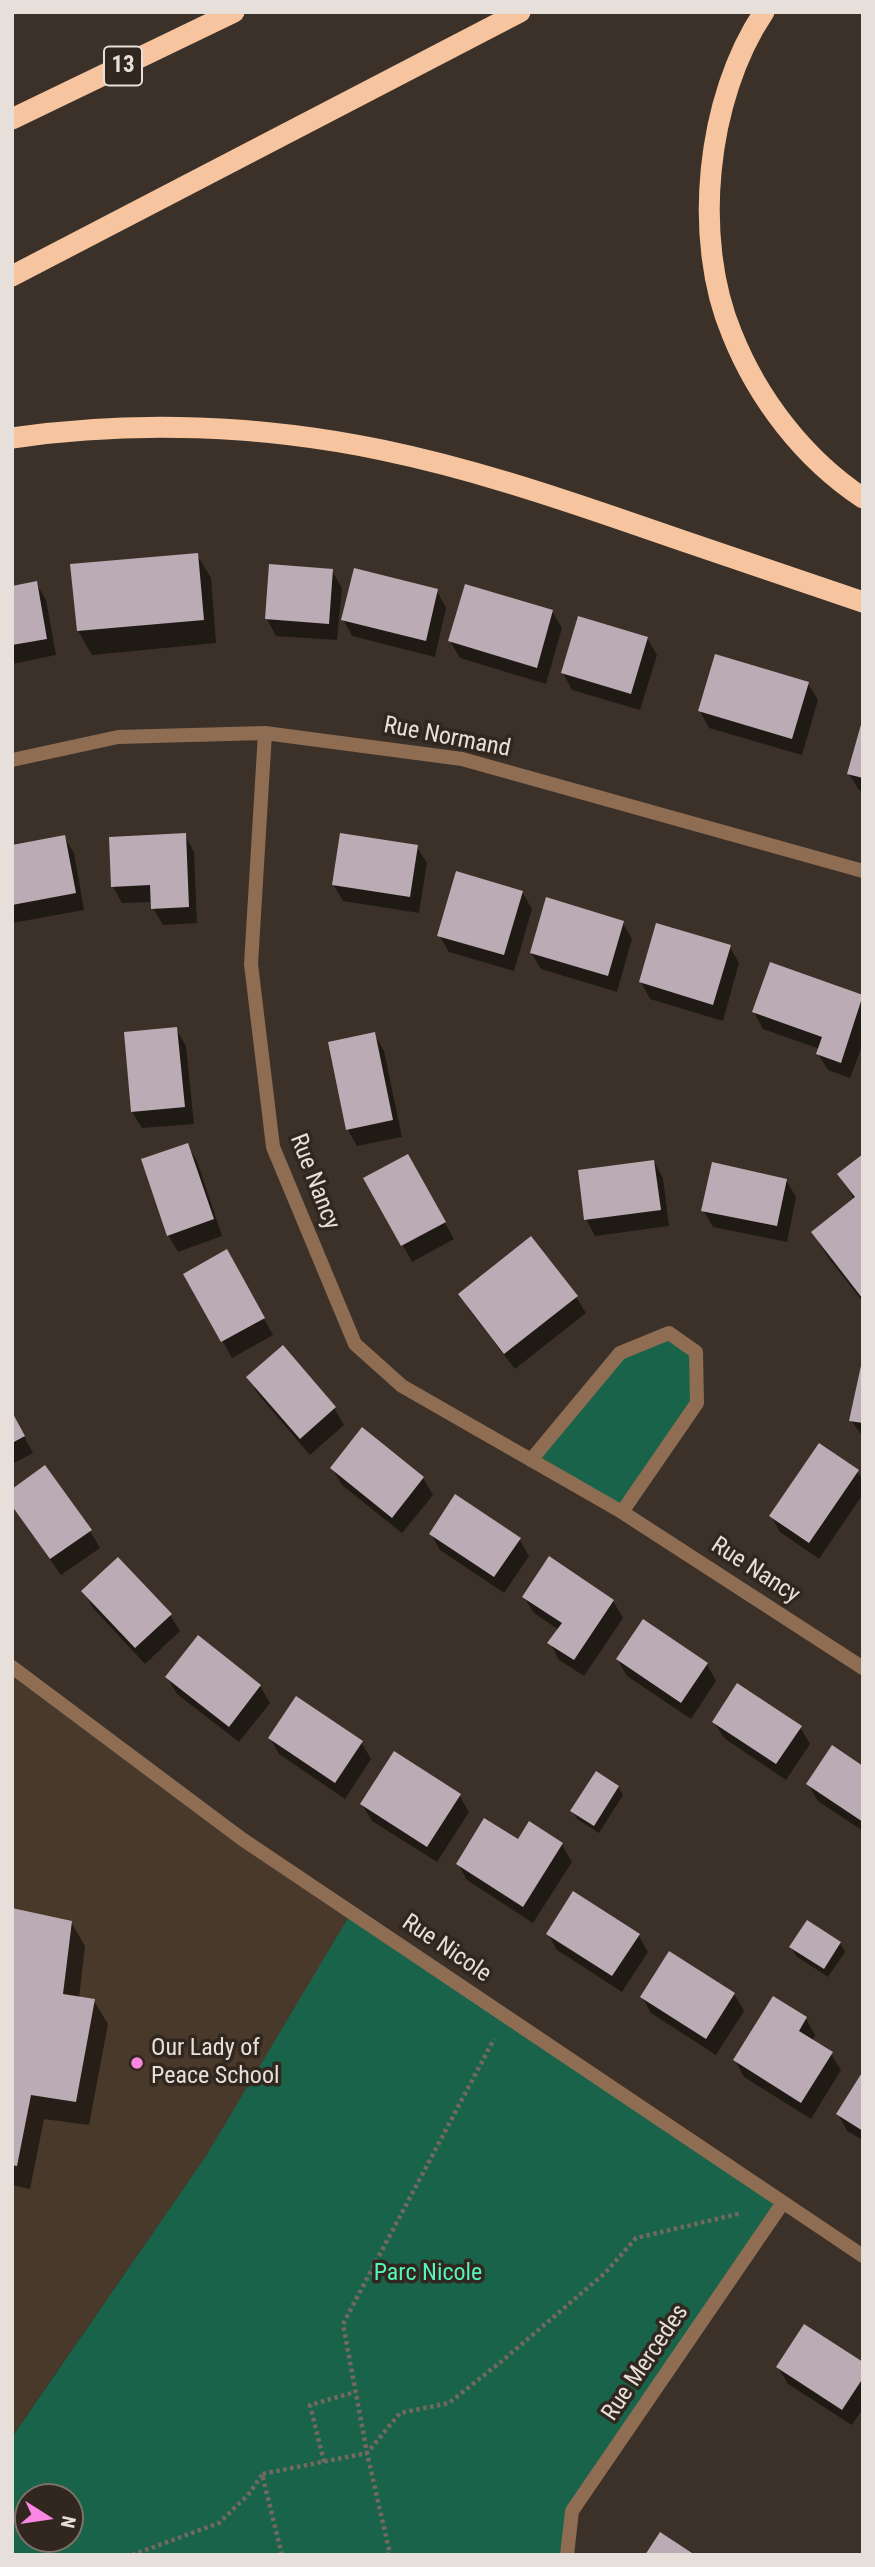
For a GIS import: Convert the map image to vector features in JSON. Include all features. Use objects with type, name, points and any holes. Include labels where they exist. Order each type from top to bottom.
[{"type":"highway","name":"13","points":[[12,119],[234,12]]},
{"type":"highway","points":[[12,276],[520,12]]},
{"type":"highway","points":[[764,12],[743,47],[729,82],[712,152],[710,221],[720,297],[731,333],[764,397],[807,451],[831,474],[863,498]]},
{"type":"highway","points":[[12,438],[78,431],[194,428],[267,433],[382,450],[470,472],[579,505],[863,602]]},
{"type":"street","name":"Rue Normand","points":[[12,760],[118,737],[265,733],[463,759],[863,871]]},
{"type":"street","name":"Rue Nancy","points":[[265,733],[251,964],[273,1147],[355,1344],[402,1386],[622,1513],[863,1668]]},
{"type":"street","points":[[531,1460],[620,1353],[669,1333],[696,1352],[697,1403],[622,1513]]},
{"type":"street","name":"Rue Nicole","points":[[12,1667],[242,1839],[863,2256]]},
{"type":"street","name":"Rue Mercedes","points":[[567,2555],[572,2511],[782,2204]]},
{"type":"path","points":[[387,2555],[390,2554],[367,2452],[343,2324],[506,2017]]},
{"type":"path","points":[[132,2555],[219,2523],[247,2495],[262,2474],[367,2452],[400,2413],[449,2403],[605,2273],[636,2238],[782,2204]]},
{"type":"path","points":[[324,2462],[310,2405],[355,2392]]},
{"type":"path","points":[[262,2474],[282,2555]]},
{"type":"shaded area","name":"Our Lady of Peace School","points":[[12,1667],[351,1913],[319,1971],[206,2156],[12,2436]]},
{"type":"green space","points":[[669,1333],[696,1352],[697,1403],[622,1512],[531,1460],[620,1353]]},
{"type":"green space","name":"Parc Nicole","points":[[351,1913],[782,2204],[572,2511],[567,2555],[12,2555],[12,2437],[206,2156]]},
{"type":"building","points":[[198,553],[204,620],[77,631],[70,564]]},
{"type":"building","points":[[269,564],[333,569],[329,624],[265,619]]},
{"type":"building","points":[[354,568],[438,589],[426,641],[341,620]]},
{"type":"building","points":[[37,581],[47,639],[12,645],[12,586]]},
{"type":"building","points":[[465,584],[553,610],[537,668],[448,641]]},
{"type":"building","points":[[578,616],[648,637],[631,694],[561,673]]},
{"type":"building","points":[[715,654],[809,682],[792,739],[698,711]]},
{"type":"building","points":[[863,722],[863,778],[847,774]]},
{"type":"building","points":[[186,833],[189,907],[151,909],[150,885],[111,887],[109,837]]},
{"type":"building","points":[[340,833],[418,845],[410,897],[332,885]]},
{"type":"building","points":[[65,835],[76,893],[12,905],[12,845]]},
{"type":"building","points":[[456,871],[523,891],[504,955],[437,936]]},
{"type":"building","points":[[546,897],[624,921],[608,976],[530,953]]},
{"type":"building","points":[[656,923],[731,945],[713,1005],[639,982]]},
{"type":"building","points":[[770,962],[863,995],[841,1063],[816,1054],[822,1037],[752,1012]]},
{"type":"building","points":[[177,1027],[185,1107],[131,1112],[124,1032]]},
{"type":"building","points":[[375,1032],[393,1120],[346,1130],[328,1042]]},
{"type":"building","points":[[188,1143],[214,1219],[167,1236],[141,1159]]},
{"type":"building","points":[[408,1154],[446,1222],[401,1246],[363,1178]]},
{"type":"building","points":[[863,1154],[863,1299],[811,1232],[855,1197],[837,1174]]},
{"type":"building","points":[[654,1160],[661,1210],[584,1220],[578,1170]]},
{"type":"building","points":[[712,1162],[787,1179],[777,1226],[701,1211]]},
{"type":"building","points":[[531,1236],[578,1296],[504,1354],[458,1294]]},
{"type":"building","points":[[227,1249],[265,1318],[221,1342],[183,1274]]},
{"type":"building","points":[[283,1345],[336,1407],[300,1439],[246,1377]]},
{"type":"building","points":[[863,1361],[863,1423],[849,1421]]},
{"type":"building","points":[[12,1412],[25,1436],[12,1443]]},
{"type":"building","points":[[362,1427],[424,1477],[392,1518],[330,1468]]},
{"type":"building","points":[[819,1443],[859,1470],[809,1543],[769,1516]]},
{"type":"building","points":[[45,1465],[92,1530],[50,1559],[12,1506],[12,1489]]},
{"type":"building","points":[[455,1494],[521,1538],[494,1577],[429,1534]]},
{"type":"building","points":[[549,1556],[614,1600],[574,1660],[547,1643],[562,1623],[522,1597]]},
{"type":"building","points":[[118,1557],[172,1614],[135,1648],[81,1591]]},
{"type":"building","points":[[643,1619],[708,1663],[681,1703],[616,1659]]},
{"type":"building","points":[[198,1635],[261,1685],[229,1727],[165,1677]]},
{"type":"building","points":[[737,1683],[802,1726],[776,1764],[712,1722]]},
{"type":"building","points":[[296,1696],[363,1741],[335,1783],[268,1738]]},
{"type":"building","points":[[832,1745],[863,1766],[863,1822],[806,1784]]},
{"type":"building","points":[[394,1751],[461,1794],[427,1847],[360,1804]]},
{"type":"building","points":[[596,1771],[619,1786],[594,1826],[570,1811]]},
{"type":"building","points":[[484,1818],[518,1839],[529,1821],[563,1843],[523,1907],[456,1864]]},
{"type":"building","points":[[573,1891],[640,1934],[612,1976],[546,1934]]},
{"type":"building","points":[[12,1908],[72,1921],[63,1994],[95,1999],[76,2102],[31,2095],[17,2166],[12,2165]]},
{"type":"building","points":[[807,1920],[841,1942],[824,1969],[789,1947]]},
{"type":"building","points":[[669,1951],[735,1993],[706,2039],[640,1997]]},
{"type":"building","points":[[773,1996],[807,2017],[799,2031],[833,2052],[801,2103],[733,2060]]},
{"type":"building","points":[[863,2071],[863,2131],[836,2114]]},
{"type":"building","points":[[804,2324],[863,2362],[863,2378],[842,2410],[776,2367]]},
{"type":"building","points":[[660,2532],[695,2555],[645,2555]]},
{"type":"place","name":"Our Lady of Peace School","points":[[137,2063]]}]
